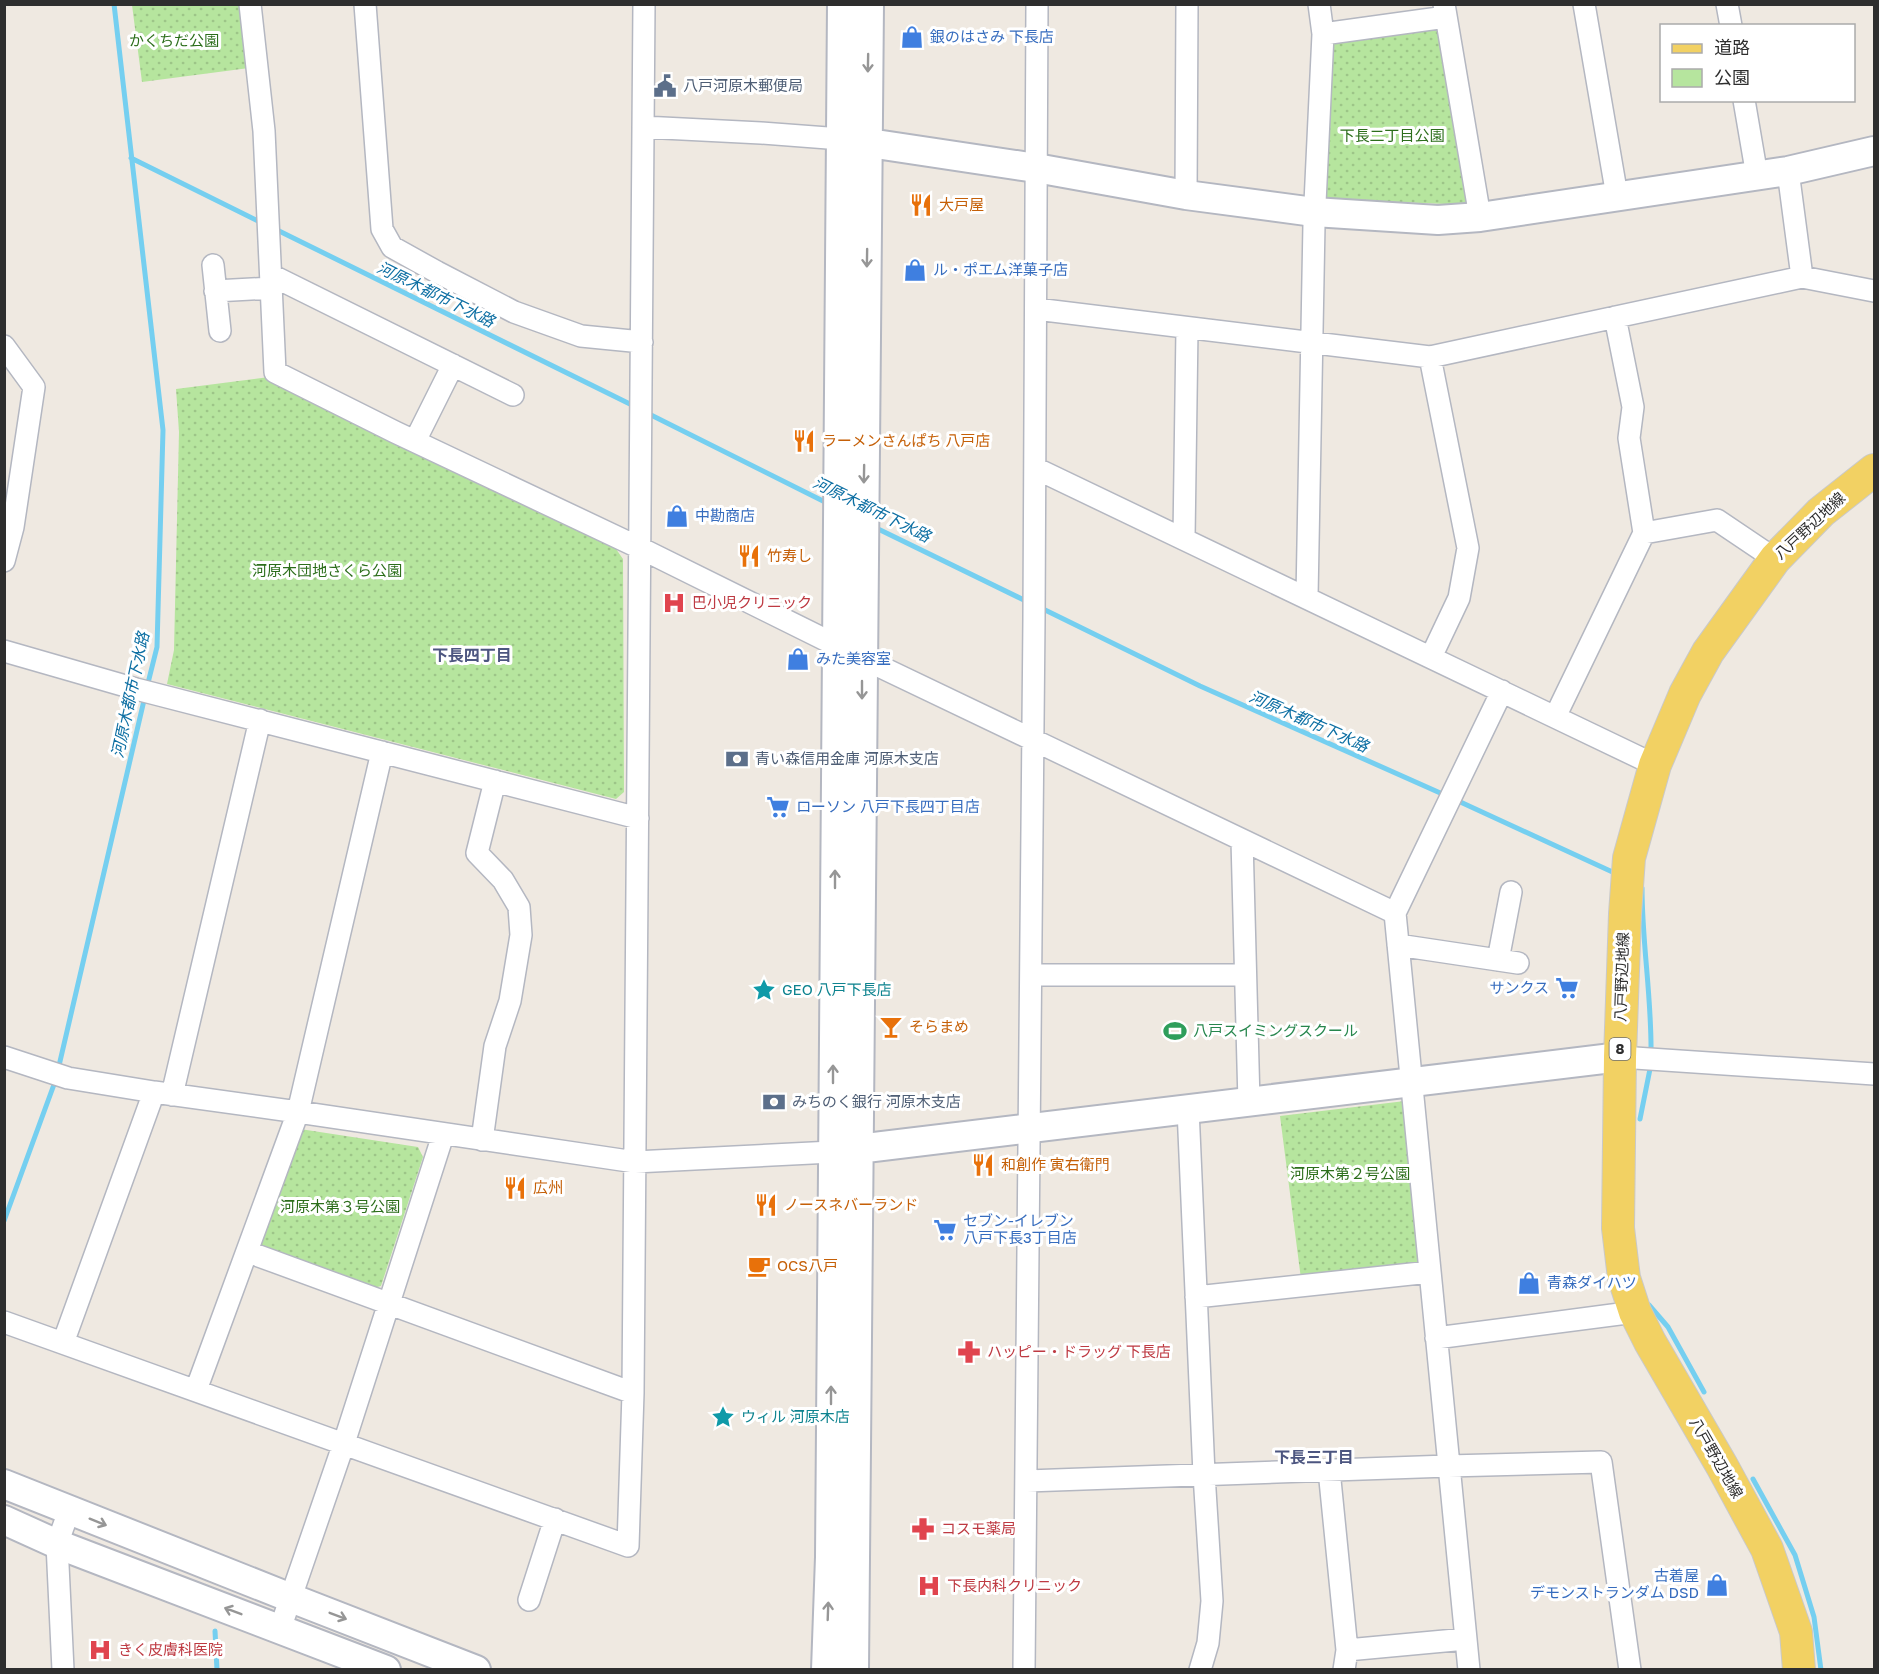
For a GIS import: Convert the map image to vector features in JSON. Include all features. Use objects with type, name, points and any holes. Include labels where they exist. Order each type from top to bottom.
[{"type":"main road","name":"八戸野辺地線","points":[[1799,1670],[1796,1632],[1767,1549],[1635,1312],[1624,1278],[1618,1228],[1624,914],[1629,858],[1655,765],[1685,694],[1708,652],[1775,559],[1821,512],[1875,470]]},
{"type":"street","points":[[250,4],[264,131],[275,372],[862,658],[1395,913]]},
{"type":"street","points":[[364,4],[382,229],[392,247],[514,312],[581,336],[642,342]]},
{"type":"street","points":[[4,1322],[628,1546],[633,1393],[644,4]]},
{"type":"street","points":[[826,1670],[862,658],[854,140],[842,4]]},
{"type":"street","points":[[854,1670],[837,645],[854,140],[869,4]]},
{"type":"street","points":[[1024,1670],[1037,4]]},
{"type":"street","points":[[1186,195],[1187,4]]},
{"type":"street","points":[[1307,597],[1314,212],[1323,34],[1319,4]]},
{"type":"street","points":[[1584,4],[1617,196]]},
{"type":"street","points":[[1727,4],[1731,24]]},
{"type":"street","points":[[1323,34],[1445,11],[1480,217]]},
{"type":"street","points":[[1744,102],[1757,176]]},
{"type":"street","points":[[643,127],[854,140],[1036,168],[1186,195],[1314,212],[1438,220],[1480,217],[1757,176],[1875,151]]},
{"type":"street","points":[[1788,171],[1802,278]]},
{"type":"street","points":[[213,265],[220,331]]},
{"type":"street","points":[[1036,309],[1430,357],[1802,278],[1875,291]]},
{"type":"street","points":[[215,291],[272,282],[513,395]]},
{"type":"street","points":[[1555,717],[1644,533],[1629,438],[1634,407],[1615,317]]},
{"type":"street","points":[[1184,538],[1187,329]]},
{"type":"street","points":[[4,346],[34,387],[13,527],[4,561]]},
{"type":"street","points":[[1430,357],[1468,548],[1459,598],[1431,657]]},
{"type":"street","points":[[415,441],[453,365]]},
{"type":"street","points":[[1035,468],[1655,765]]},
{"type":"street","points":[[1644,533],[1717,520],[1775,559]]},
{"type":"street","points":[[4,651],[136,689],[638,818]]},
{"type":"street","points":[[1469,1670],[1395,913],[1502,691]]},
{"type":"street","points":[[63,1343],[163,1094],[260,720]]},
{"type":"street","points":[[196,1390],[298,1112],[382,752]]},
{"type":"street","points":[[482,1140],[495,1046],[510,1001],[521,934],[519,907],[503,880],[477,853],[495,781]]},
{"type":"street","points":[[1242,840],[1249,1102]]},
{"type":"street","points":[[1398,945],[1508,962],[1511,892]]},
{"type":"street","points":[[1031,975],[1244,975]]},
{"type":"street","points":[[4,1056],[68,1078],[163,1094],[635,1162],[845,1151],[1620,1057],[1875,1074]]},
{"type":"street","points":[[1188,1109],[1204,1474],[1212,1601],[1208,1643],[1200,1670]]},
{"type":"street","points":[[280,1629],[390,1304],[443,1135]]},
{"type":"street","points":[[248,1252],[633,1393]]},
{"type":"street","points":[[1196,1297],[1430,1272]]},
{"type":"street","points":[[1436,1338],[1635,1312]]},
{"type":"street","points":[[1027,1481],[1601,1462],[1630,1670]]},
{"type":"street","points":[[1329,1470],[1346,1660],[1466,1639]]},
{"type":"street","points":[[4,1484],[476,1670]]},
{"type":"street","points":[[63,1670],[57,1544],[69,1511]]},
{"type":"street","points":[[529,1600],[555,1520]]},
{"type":"street","points":[[4,1521],[57,1544],[374,1667]]},
{"type":"green space","name":"かくちだ公園","points":[[132,5],[242,5],[249,68],[142,82]]},
{"type":"green space","name":"下長二丁目公園","points":[[1442,25],[1471,205],[1321,199],[1333,39]]},
{"type":"green space","name":"河原木団地さくら公園","points":[[269,377],[616,549],[623,559],[624,792],[616,799],[167,684],[174,650],[179,432],[176,389]]},
{"type":"green space","name":"河原木第２号公園","points":[[1405,1101],[1422,1265],[1301,1279],[1280,1116]]},
{"type":"green space","name":"河原木第３号公園","points":[[300,1129],[418,1147],[423,1157],[381,1286],[374,1288],[259,1248]]},
{"type":"waterway","name":"河原木都市下水路","points":[[114,4],[163,430],[157,647],[147,687]]},
{"type":"waterway","name":"河原木都市下水路","points":[[131,158],[262,223]]},
{"type":"waterway","name":"河原木都市下水路","points":[[273,228],[636,407]]},
{"type":"waterway","name":"河原木都市下水路","points":[[647,413],[829,504]]},
{"type":"waterway","name":"河原木都市下水路","points":[[872,526],[1028,602]]},
{"type":"waterway","name":"河原木都市下水路","points":[[1039,607],[1200,686],[1447,796]]},
{"type":"waterway","name":"河原木都市下水路","points":[[58,1070],[145,696]]},
{"type":"waterway","name":"河原木都市下水路","points":[[1456,800],[1619,875]]},
{"type":"waterway","points":[[1642,888],[1651,1055]]},
{"type":"waterway","points":[[1640,1119],[1651,1064]]},
{"type":"waterway","name":"河原木都市下水路","points":[[4,1221],[56,1079]]},
{"type":"waterway","points":[[1649,1305],[1668,1327],[1704,1392]]},
{"type":"waterway","points":[[1753,1479],[1795,1555],[1814,1617],[1821,1670]]},
{"type":"waterway","name":"河原木都市下水路","points":[[215,1631],[217,1670]]},
{"type":"place","name":"銀のはさみ 下長店","points":[[912,37]]},
{"type":"place","name":"八戸河原木郵便局","points":[[665,86]]},
{"type":"place","name":"大戸屋","points":[[921,205]]},
{"type":"place","name":"ル・ポエム洋菓子店","points":[[915,270]]},
{"type":"place","name":"ラーメンさんぱち 八戸店","points":[[804,441]]},
{"type":"place","name":"中勘商店","points":[[677,516]]},
{"type":"place","name":"竹寿し","points":[[749,556]]},
{"type":"place","name":"巴小児クリニック","points":[[674,603]]},
{"type":"place","name":"みた美容室","points":[[798,659]]},
{"type":"place","name":"青い森信用金庫 河原木支店","points":[[737,759]]},
{"type":"place","name":"ローソン 八戸下長四丁目店","points":[[778,807]]},
{"type":"place","name":"サンクス","points":[[1567,988]]},
{"type":"place","name":"GEO 八戸下長店","points":[[764,990]]},
{"type":"place","name":"そらまめ","points":[[891,1027]]},
{"type":"place","name":"八戸スイミングスクール","points":[[1175,1031]]},
{"type":"place","name":"みちのく銀行 河原木支店","points":[[774,1102]]},
{"type":"place","name":"和創作 寅右衛門","points":[[983,1165]]},
{"type":"place","name":"広州","points":[[515,1188]]},
{"type":"place","name":"ノースネバーランド","points":[[766,1205]]},
{"type":"place","name":"セブン-イレブン 八戸下長3丁目店","points":[[945,1230]]},
{"type":"place","name":"OCS八戸","points":[[759,1266]]},
{"type":"place","name":"青森ダイハツ","points":[[1529,1283]]},
{"type":"place","name":"ハッピー・ドラッグ 下長店","points":[[969,1352]]},
{"type":"place","name":"ウィル 河原木店","points":[[723,1417]]},
{"type":"place","name":"コスモ薬局","points":[[923,1529]]},
{"type":"place","name":"古着屋 デモンストランダム DSD","points":[[1717,1585]]},
{"type":"place","name":"下長内科クリニック","points":[[929,1586]]},
{"type":"place","name":"きく皮膚科医院","points":[[100,1650]]},
{"type":"district","name":"下長四丁目","points":[[472,655]]},
{"type":"district","name":"下長三丁目","points":[[1314,1457]]}]
